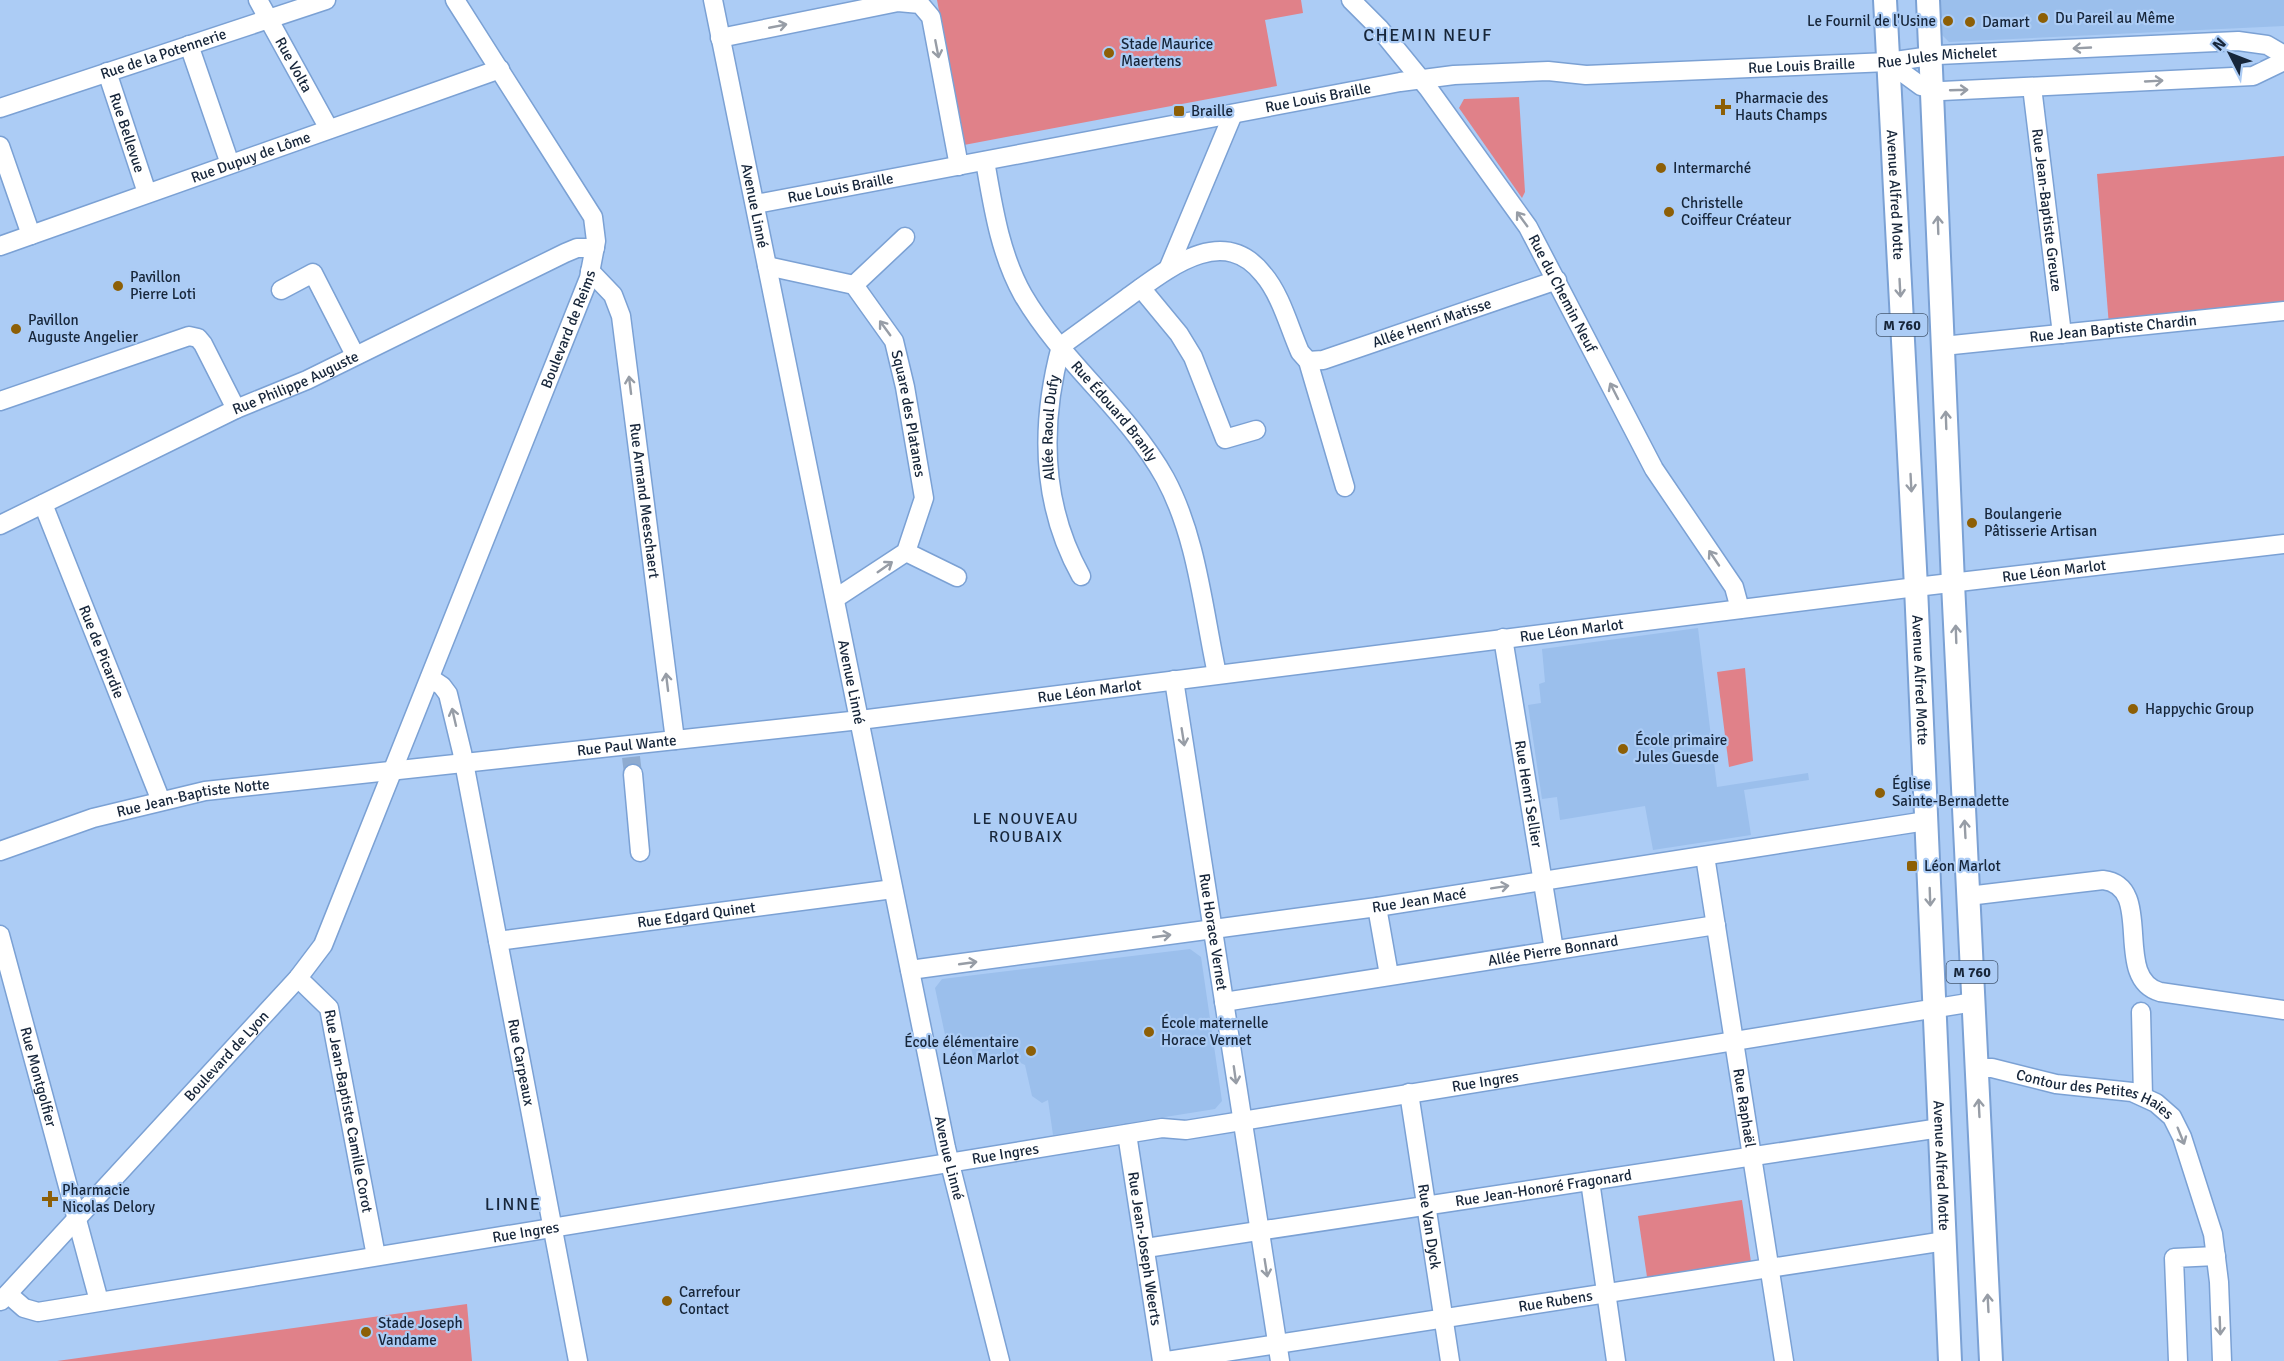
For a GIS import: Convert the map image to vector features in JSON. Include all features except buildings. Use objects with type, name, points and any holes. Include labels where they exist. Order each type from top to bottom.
[{"type":"main road","name":"Avenue Alfred Motte","points":[[1885,0],[1916,587],[1950,1361]]},
{"type":"main road","name":"M 760","points":[[1928,0],[1953,583],[1991,1361]]},
{"type":"street","name":"Rue Volta","points":[[258,0],[329,129]]},
{"type":"street","name":"Rue de la Potennerie","points":[[0,108],[326,0]]},
{"type":"street","name":"Boulevard de Reims","points":[[393,772],[590,271],[595,248],[596,227],[590,212],[455,0]]},
{"type":"street","name":"Avenue Linné","points":[[713,0],[949,1164],[1000,1361]]},
{"type":"street","name":"Rue du Chemin Neuf","points":[[1351,0],[1379,28],[1422,80],[1528,227],[1651,463],[1734,587],[1740,609]]},
{"type":"street","points":[[720,38],[898,3],[920,4],[931,17],[960,166]]},
{"type":"street","name":"Rue Jules Michelet","points":[[1888,62],[1931,56],[2238,41],[2267,45],[2284,55]]},
{"type":"street","points":[[189,45],[230,164]]},
{"type":"street","name":"Rue Jules Michelet","points":[[1888,62],[1913,81],[1932,90],[2253,76],[2284,61]]},
{"type":"street","name":"Rue Louis Braille","points":[[756,204],[1233,114],[1454,75],[1532,72],[1586,75],[1888,62]]},
{"type":"street","name":"Rue Dupuy de Lôme","points":[[0,246],[500,69]]},
{"type":"street","name":"Rue Bellevue","points":[[107,72],[147,193]]},
{"type":"street","name":"Rue Jean-Baptiste Greuze","points":[[2032,87],[2062,334]]},
{"type":"street","points":[[1169,267],[1233,114]]},
{"type":"street","points":[[0,146],[30,235]]},
{"type":"street","name":"Rue Édouard Branly","points":[[985,161],[999,237],[1011,271],[1029,305],[1139,439],[1170,489],[1190,541],[1217,674]]},
{"type":"street","points":[[767,266],[854,285],[905,237]]},
{"type":"street","name":"Rue Philippe Auguste","points":[[0,525],[236,409],[307,380],[565,253],[577,248],[595,248]]},
{"type":"street","points":[[1061,346],[1182,259],[1217,251],[1232,253],[1246,259],[1264,274],[1300,352],[1308,361],[1346,487]]},
{"type":"street","name":"Rue Armand Meeschaert","points":[[590,271],[613,295],[621,316],[675,740]]},
{"type":"street","points":[[281,290],[314,273],[355,355]]},
{"type":"street","name":"Allée Henri Matisse","points":[[1308,361],[1323,360],[1557,280]]},
{"type":"street","name":"Square des Platanes","points":[[854,285],[894,341],[905,387],[924,498],[911,543],[906,552]]},
{"type":"street","points":[[1141,288],[1179,334],[1193,357],[1225,439],[1256,430]]},
{"type":"street","name":"Rue Jean Baptiste Chardin","points":[[1943,346],[2284,311]]},
{"type":"street","points":[[0,401],[189,336],[198,338],[204,344],[236,409]]},
{"type":"street","name":"Allée Raoul Dufy","points":[[1061,346],[1053,387],[1047,466],[1061,536],[1081,576]]},
{"type":"street","name":"Rue de Picardie","points":[[43,504],[161,801]]},
{"type":"street","name":"Rue Léon Marlot","points":[[860,720],[1503,638],[2284,544]]},
{"type":"street","points":[[836,598],[906,552],[957,577]]},
{"type":"street","name":"Rue Henri Sellier","points":[[1503,638],[1554,950]]},
{"type":"street","points":[[430,678],[442,686],[448,694],[464,764]]},
{"type":"street","name":"Rue Horace Vernet","points":[[1174,680],[1279,1353]]},
{"type":"street","name":"Rue Paul Wante","points":[[393,772],[464,764],[631,759],[675,740],[860,720]]},
{"type":"street","points":[[631,759],[640,852]]},
{"type":"street","name":"Rue Carpeaux","points":[[464,764],[578,1361]]},
{"type":"street","name":"Rue Jean-Baptiste Notte","points":[[0,851],[93,818],[205,791],[393,772]]},
{"type":"street","name":"Boulevard de Lyon","points":[[4,1298],[315,958],[326,939],[393,772]]},
{"type":"street","name":"Rue Jean Macé","points":[[910,970],[1377,907],[1926,821]]},
{"type":"street","name":"Rue Raphaël","points":[[1705,856],[1784,1361]]},
{"type":"street","points":[[1968,896],[2103,880],[2111,882],[2121,889],[2128,899],[2138,970],[2150,987],[2160,992],[2284,1010]]},
{"type":"street","name":"Rue Edgard Quinet","points":[[498,941],[893,889]]},
{"type":"street","points":[[1377,907],[1389,975]]},
{"type":"street","name":"Allée Pierre Bonnard","points":[[1224,1002],[1716,925]]},
{"type":"street","name":"Rue Montgolfier","points":[[0,935],[99,1301]]},
{"type":"street","name":"Rue Jean-Baptiste Camille Corot","points":[[298,978],[329,1008],[376,1256]]},
{"type":"street","name":"Rue Ingres","points":[[4,1298],[38,1312],[1162,1128],[1186,1130],[1974,1002]]},
{"type":"street","points":[[2141,1012],[2143,1096]]},
{"type":"street","name":"Contour des Petites Haies","points":[[1977,1068],[1992,1068],[2056,1084],[2143,1096],[2167,1112],[2179,1131],[2210,1220],[2216,1256],[2222,1361]]},
{"type":"street","name":"Rue Van Dyck","points":[[1409,1093],[1450,1361]]},
{"type":"street","name":"Rue Jean-Honoré Fragonard","points":[[1146,1248],[1940,1128]]},
{"type":"street","name":"Rue Jean-Joseph Weerts","points":[[1127,1134],[1162,1361]]},
{"type":"street","points":[[1590,1181],[1616,1361]]},
{"type":"street","name":"Rue Rubens","points":[[1167,1361],[1279,1353],[1443,1318],[1945,1241]]},
{"type":"street","points":[[2178,1361],[2174,1258],[2216,1256]]},
{"type":"shaded area","name":"Stade Maurice Maertens","points":[[937,0],[1301,0],[1303,13],[1265,20],[1277,86],[964,145]]},
{"type":"shaded area","points":[[1939,0],[2284,0],[2284,26],[1949,42],[1941,34]]},
{"type":"shaded area","points":[[1519,97],[1525,192],[1522,198],[1459,108],[1464,99]]},
{"type":"shaded area","points":[[2284,156],[2284,302],[2109,326],[2097,174]]},
{"type":"shaded area","name":"École primaire Jules Guesde","points":[[1698,628],[1717,787],[1808,773],[1809,780],[1744,790],[1751,835],[1653,850],[1645,806],[1560,820],[1557,797],[1542,799],[1528,705],[1541,703],[1539,684],[1545,682],[1542,649]]},
{"type":"shaded area","points":[[1745,668],[1753,761],[1729,767],[1717,672]]},
{"type":"shaded area","points":[[1190,949],[1201,957],[1222,1101],[1215,1109],[1053,1135],[1048,1100],[1042,1103],[1032,1096],[1025,1065],[1010,1058],[975,1065],[969,1039],[947,1044],[935,988],[942,979]]},
{"type":"shaded area","points":[[1742,1200],[1751,1262],[1647,1277],[1638,1216]]},
{"type":"shaded area","name":"Stade Joseph Vandame","points":[[467,1304],[472,1361],[57,1361]]},
{"type":"tunnel","points":[[631,757],[633,774]]},
{"type":"place","name":"Du Pareil au Même","points":[[2043,18]]},
{"type":"place","name":"Le Fournil de l'Usine","points":[[1948,21]]},
{"type":"place","name":"Damart","points":[[1970,22]]},
{"type":"place","name":"Stade Maurice Maertens","points":[[1109,53]]},
{"type":"place","name":"Pharmacie des Hauts Champs","points":[[1723,107]]},
{"type":"place","name":"Braille","points":[[1179,111]]},
{"type":"place","name":"Intermarché","points":[[1661,168]]},
{"type":"place","name":"Christelle Coiffeur Créateur","points":[[1669,212]]},
{"type":"place","name":"Pavillon Pierre Loti","points":[[118,286]]},
{"type":"place","name":"Pavillon Auguste Angelier","points":[[16,329]]},
{"type":"place","name":"Boulangerie Pâtisserie Artisan","points":[[1972,523]]},
{"type":"place","name":"Happychic Group","points":[[2133,709]]},
{"type":"place","name":"École primaire Jules Guesde","points":[[1623,749]]},
{"type":"place","name":"Église Sainte-Bernadette","points":[[1880,793]]},
{"type":"place","name":"Léon Marlot","points":[[1912,866]]},
{"type":"place","name":"École maternelle Horace Vernet","points":[[1149,1032]]},
{"type":"place","name":"École élémentaire Léon Marlot","points":[[1031,1051]]},
{"type":"place","name":"Pharmacie Nicolas Delory","points":[[50,1199]]},
{"type":"place","name":"Carrefour Contact","points":[[667,1301]]},
{"type":"place","name":"Stade Joseph Vandame","points":[[366,1332]]},
{"type":"district","name":"CHEMIN NEUF","points":[[1428,35]]},
{"type":"district","name":"LE NOUVEAU ROUBAIX","points":[[1026,827]]},
{"type":"district","name":"LINNE","points":[[513,1204]]}]
